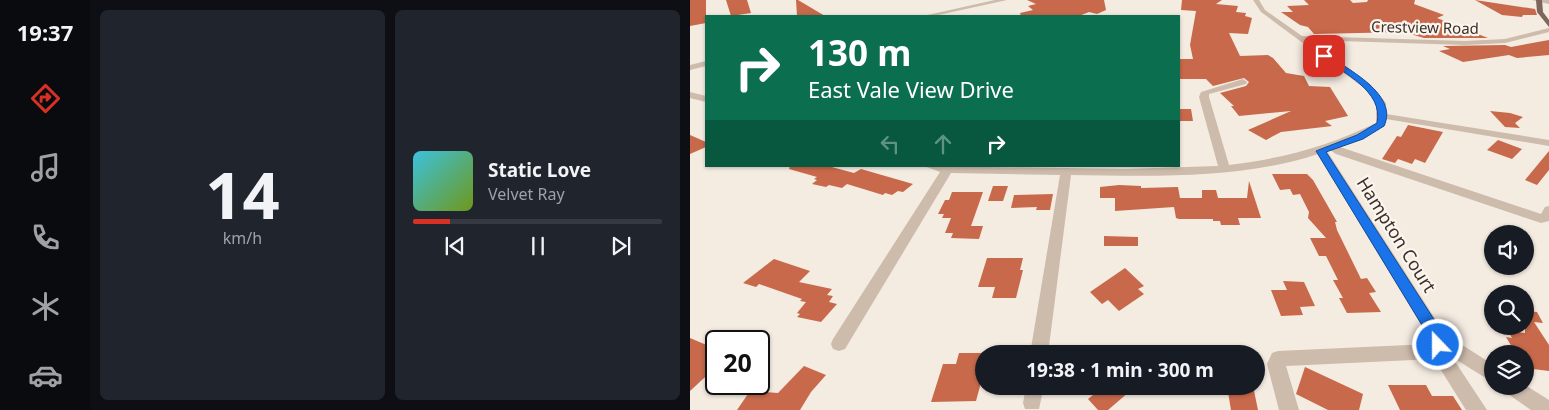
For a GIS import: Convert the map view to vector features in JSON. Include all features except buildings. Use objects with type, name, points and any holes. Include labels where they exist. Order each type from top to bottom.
[{"type":"main road","points":[[1538,0],[1540,12],[1549,26]]},
{"type":"street","points":[[931,15],[1004,0]]},
{"type":"street","points":[[938,167],[1066,171],[1113,169],[1225,170],[1326,149],[1360,137],[1381,124],[1383,116],[1381,103],[1367,86],[1263,12],[1256,0]]},
{"type":"street","points":[[1538,0],[1549,2]]},
{"type":"street","name":"Crestview Road","points":[[1298,38],[1465,44],[1505,40],[1549,30]]},
{"type":"street","points":[[690,68],[705,63]]},
{"type":"street","points":[[1225,170],[1204,97],[1205,92],[1243,82]]},
{"type":"street","points":[[1383,116],[1549,143]]},
{"type":"street","points":[[1326,149],[1542,219],[1546,218],[1549,210]]},
{"type":"street","name":"Hampton Court","points":[[1326,149],[1477,410]]},
{"type":"street","points":[[839,344],[948,168]]},
{"type":"street","points":[[1041,345],[1066,171]]},
{"type":"street","points":[[1289,410],[1276,364],[1278,358],[1439,345],[1484,370]]},
{"type":"street","points":[[1524,395],[1547,410]]},
{"type":"route","points":[[1324,56],[1367,86],[1381,103],[1383,116],[1381,124],[1360,137],[1321,151],[1439,339],[1438,345]]}]
